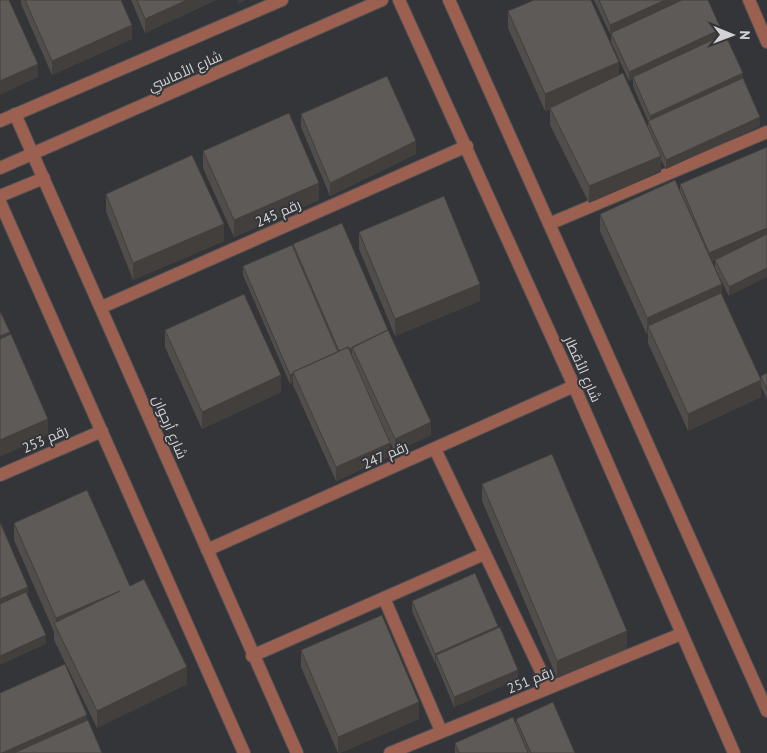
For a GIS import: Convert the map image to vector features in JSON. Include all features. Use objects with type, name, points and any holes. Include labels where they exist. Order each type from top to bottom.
[{"type":"street","name":"شارع الأماسي","points":[[0,121],[282,0]]},
{"type":"street","name":"شارع الأماسي","points":[[0,168],[382,0]]},
{"type":"street","name":"شارع الأقطار","points":[[399,0],[467,146],[574,386],[734,753]]},
{"type":"street","name":"شارع الأقطار","points":[[449,0],[767,711]]},
{"type":"street","points":[[749,0],[767,42]]},
{"type":"street","name":"شارع أرجوان","points":[[15,114],[102,307],[252,656],[297,753]]},
{"type":"street","points":[[549,224],[767,132]]},
{"type":"street","name":"رقم 245","points":[[102,307],[467,146]]},
{"type":"street","points":[[0,196],[44,178]]},
{"type":"street","points":[[0,202],[244,753]]},
{"type":"street","name":"رقم 247","points":[[207,550],[574,386]]},
{"type":"street","name":"رقم 253","points":[[0,475],[102,430]]},
{"type":"street","points":[[435,449],[549,688]]},
{"type":"street","points":[[252,656],[484,554]]},
{"type":"street","points":[[384,598],[441,731]]},
{"type":"street","name":"رقم 251","points":[[390,753],[681,634]]},
{"type":"building","points":[[0,0],[9,0],[38,64],[0,81]]},
{"type":"building","points":[[25,0],[121,0],[132,25],[52,61]]},
{"type":"building","points":[[137,0],[187,0],[145,19]]},
{"type":"building","points":[[534,0],[591,0],[619,62],[545,94],[508,11]]},
{"type":"building","points":[[599,0],[665,0],[610,25]]},
{"type":"building","points":[[682,0],[708,0],[721,29],[629,72],[611,33]]},
{"type":"building","points":[[725,34],[743,73],[650,116],[633,77]]},
{"type":"building","points":[[623,73],[661,156],[589,186],[550,108]]},
{"type":"building","points":[[387,76],[416,141],[330,183],[301,114]]},
{"type":"building","points":[[743,78],[760,117],[666,160],[648,121]]},
{"type":"building","points":[[289,113],[319,183],[234,220],[203,151]]},
{"type":"building","points":[[767,147],[767,228],[709,253],[680,184]]},
{"type":"building","points":[[192,155],[224,224],[133,263],[106,194]]},
{"type":"building","points":[[675,180],[722,284],[647,318],[600,214]]},
{"type":"building","points":[[444,196],[480,284],[395,319],[359,232]]},
{"type":"building","points":[[342,223],[388,330],[352,348],[348,349],[348,347],[339,351],[293,244]]},
{"type":"building","points":[[767,234],[767,268],[729,287],[715,260]]},
{"type":"building","points":[[292,245],[338,352],[290,375],[243,266]]},
{"type":"building","points":[[721,293],[761,380],[688,414],[648,326]]},
{"type":"building","points":[[244,294],[281,375],[202,412],[165,330]]},
{"type":"building","points":[[0,311],[10,332],[0,336]]},
{"type":"building","points":[[388,330],[431,422],[395,439],[352,347]]},
{"type":"building","points":[[11,334],[48,419],[0,440],[0,339]]},
{"type":"building","points":[[348,347],[390,443],[336,467],[293,372]]},
{"type":"building","points":[[767,373],[767,390],[761,376]]},
{"type":"building","points":[[552,454],[627,631],[557,661],[482,484]]},
{"type":"building","points":[[87,490],[130,586],[144,579],[187,667],[97,711],[54,623],[120,591],[56,618],[14,523]]},
{"type":"building","points":[[0,522],[28,587],[0,599]]},
{"type":"building","points":[[475,573],[498,626],[435,654],[412,601]]},
{"type":"building","points":[[26,592],[46,635],[0,656],[0,604]]},
{"type":"building","points":[[382,615],[419,702],[338,737],[301,650]]},
{"type":"building","points":[[500,627],[518,670],[454,697],[436,655]]},
{"type":"building","points":[[65,664],[87,715],[0,753],[0,693]]},
{"type":"building","points":[[553,702],[575,753],[531,753],[516,719]]},
{"type":"building","points":[[513,717],[528,753],[459,753],[455,743]]},
{"type":"building","points":[[88,720],[102,753],[14,753]]}]
